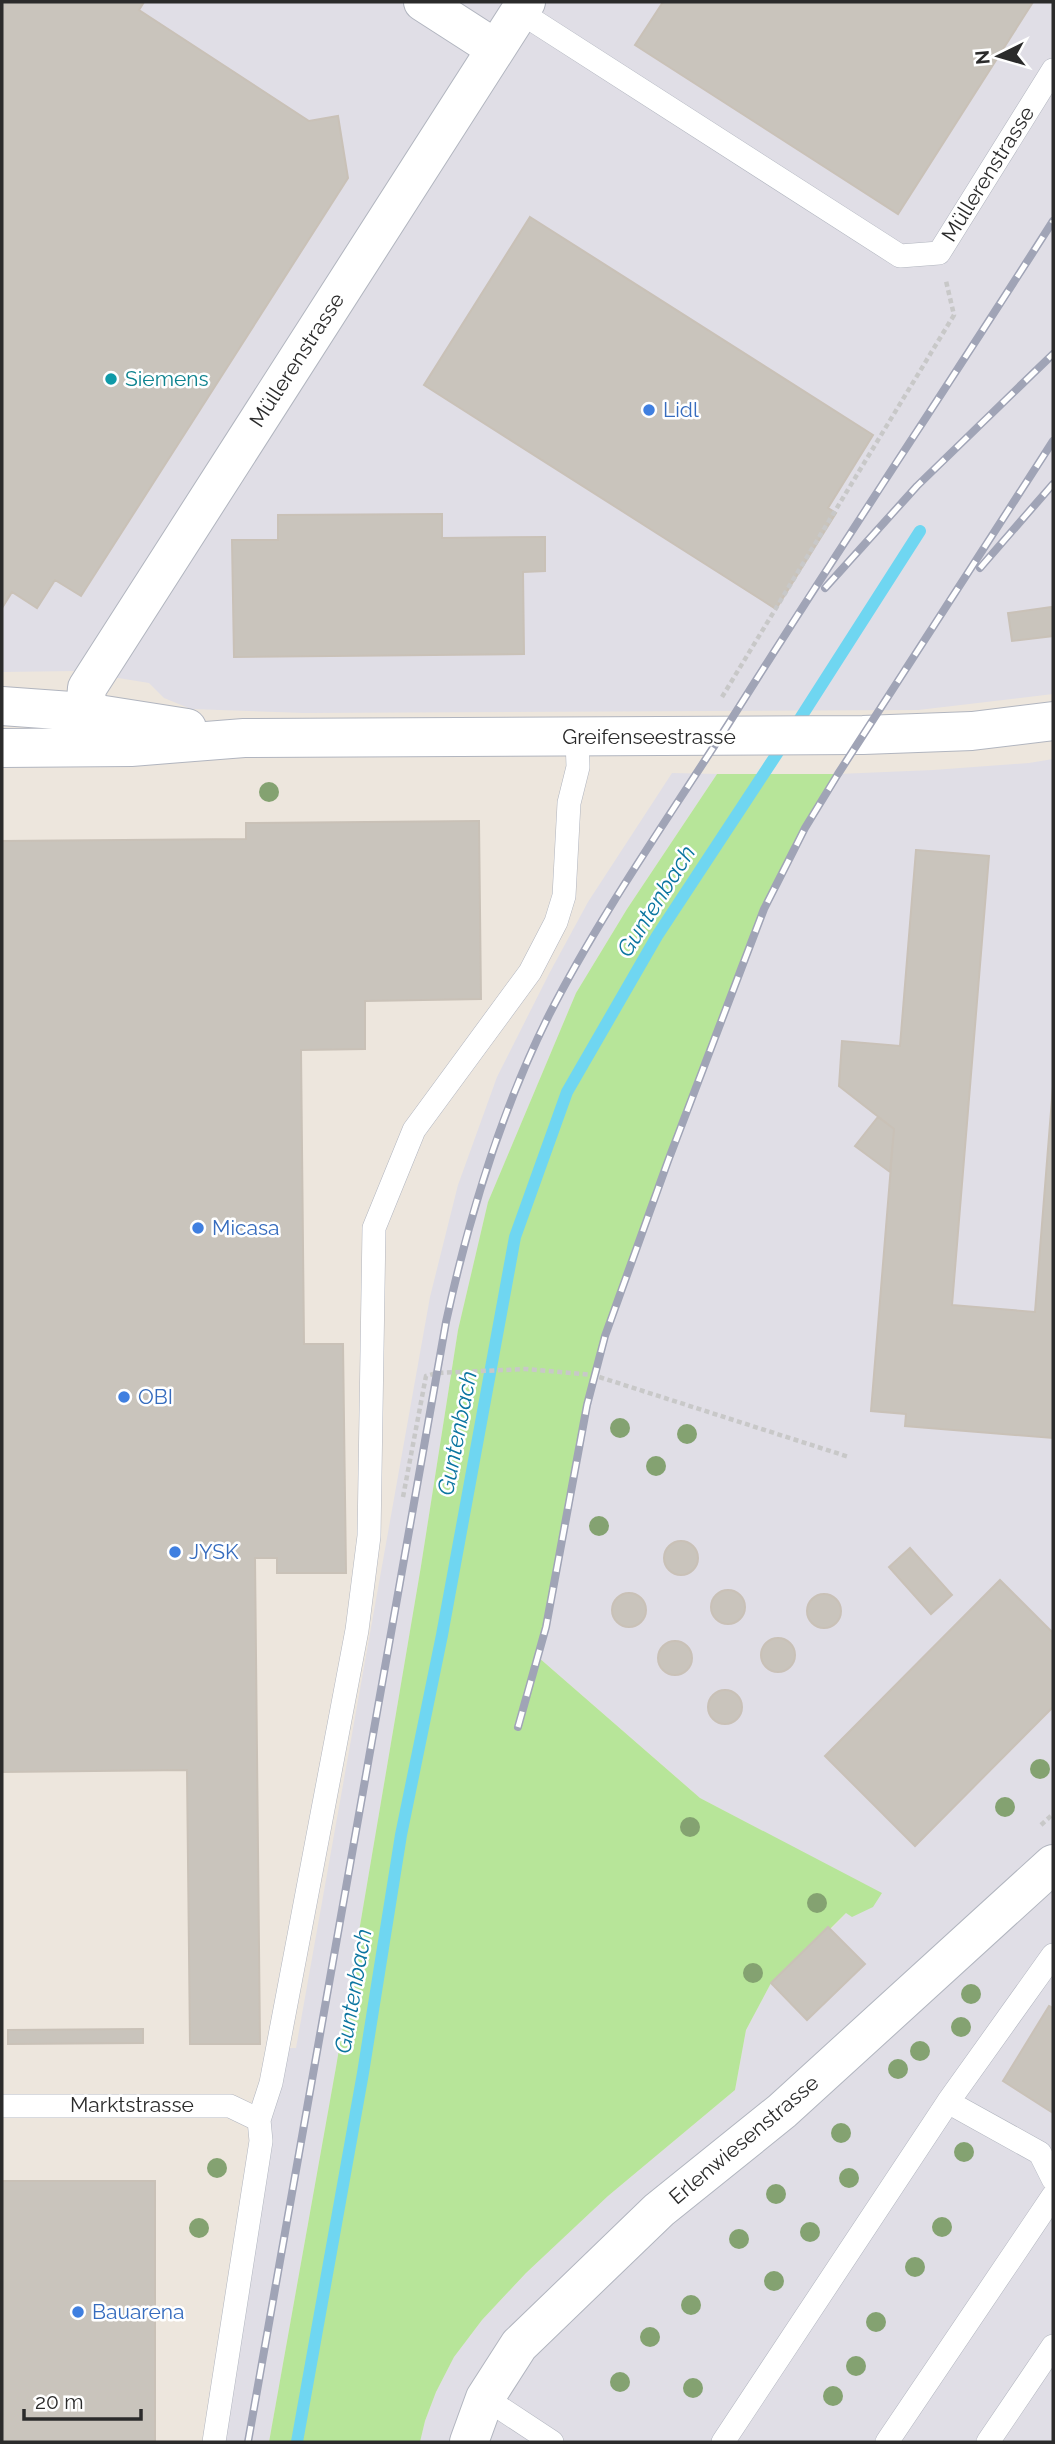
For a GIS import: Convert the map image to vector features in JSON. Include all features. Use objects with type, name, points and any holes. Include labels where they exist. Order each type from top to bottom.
[{"type":"street","points":[[423,2],[496,49]]},
{"type":"street","name":"Müllerenstrasse","points":[[85,712],[87,688],[523,7]]},
{"type":"street","name":"Greifenseestrasse","points":[[2,706],[85,712],[244,738]]},
{"type":"street","points":[[9,748],[66,727],[85,712]]},
{"type":"street","name":"Greifenseestrasse","points":[[9,748],[131,747],[244,738],[835,736],[972,731],[1053,721]]},
{"type":"street","name":"Erlenwiesenstrasse","points":[[469,2442],[485,2398],[519,2346],[659,2210],[782,2111],[1053,1864]]},
{"type":"lane","name":"Müllerenstrasse","points":[[523,7],[900,256],[939,253],[1053,70]]},
{"type":"lane","points":[[214,2442],[261,2141],[259,2120],[271,2083],[363,1590],[369,1536],[374,1228],[414,1130],[530,972],[556,922],[564,896],[569,803],[578,767],[577,737]]},
{"type":"lane","points":[[723,2442],[948,2102],[1053,1955]]},
{"type":"lane","points":[[948,2102],[1040,2153],[1053,2179]]},
{"type":"lane","name":"Marktstrasse","points":[[2,2106],[230,2106],[259,2120]]},
{"type":"lane","points":[[887,2442],[1053,2196]]},
{"type":"lane","points":[[988,2442],[1053,2346]]},
{"type":"lane","points":[[485,2398],[552,2442]]},
{"type":"path","points":[[698,737],[954,315],[939,253]]},
{"type":"path","points":[[464,1371],[526,1369],[593,1375],[849,1457]]},
{"type":"shaded area","points":[[2,2],[1053,2],[1053,694],[918,710],[304,713],[191,709],[164,698],[149,683],[75,671],[2,672]]},
{"type":"shaded area","points":[[1053,759],[1053,2442],[420,2442],[436,2392],[454,2357],[482,2320],[526,2273],[608,2196],[735,2090],[746,2030],[771,1983],[828,1927],[831,1929],[846,1913],[882,1894],[700,1798],[538,1657],[552,1600],[587,1405],[605,1336],[741,966],[776,882],[805,828],[838,774],[933,770]]},
{"type":"shaded area","points":[[672,773],[717,774],[627,909],[576,993],[488,1202],[458,1330],[336,2067],[269,2442],[214,2442],[277,2048],[296,2048],[430,1297],[458,1185],[497,1077],[550,972],[588,902]]},
{"type":"green space","points":[[717,774],[838,774],[805,828],[764,909],[605,1336],[587,1405],[552,1600],[538,1657],[700,1798],[882,1893],[873,1907],[852,1917],[846,1913],[830,1929],[828,1927],[771,1983],[746,2030],[735,2090],[608,2196],[526,2273],[482,2320],[454,2357],[436,2392],[420,2442],[269,2442],[336,2067],[458,1330],[488,1202],[576,993],[627,909]]},
{"type":"building","name":"Siemens","points":[[2,2],[144,2],[139,10],[309,121],[338,116],[348,178],[81,596],[55,580],[37,608],[12,592],[2,608]]},
{"type":"building","points":[[663,2],[1033,2],[898,214],[635,45]]},
{"type":"building","name":"Lidl","points":[[530,217],[873,435],[828,508],[836,513],[776,609],[424,385]]},
{"type":"building","points":[[442,514],[442,538],[545,537],[545,571],[523,572],[524,654],[234,657],[232,540],[278,540],[278,515]]},
{"type":"building","points":[[1052,607],[1053,636],[1012,641],[1008,613]]},
{"type":"building","points":[[479,821],[481,999],[365,1001],[365,1049],[301,1050],[304,1344],[343,1344],[346,1573],[277,1573],[277,1558],[255,1558],[260,2044],[190,2044],[187,1770],[2,1772],[2,841],[246,839],[246,823]]},
{"type":"building","points":[[916,850],[989,856],[952,1305],[1035,1312],[1053,1086],[1053,1438],[905,1426],[906,1414],[871,1411],[894,1129],[839,1086],[842,1041],[900,1046]]},
{"type":"building","points":[[878,1117],[894,1129],[890,1172],[855,1146]]},
{"type":"building","points":[[681,1541],[693,1546],[698,1558],[693,1570],[681,1575],[669,1570],[664,1558],[669,1546]]},
{"type":"building","points":[[910,1548],[952,1595],[931,1614],[889,1567]]},
{"type":"building","points":[[1000,1580],[1053,1633],[1053,1707],[915,1846],[825,1756]]},
{"type":"building","points":[[728,1590],[740,1595],[745,1607],[740,1619],[728,1624],[716,1619],[711,1607],[716,1595]]},
{"type":"building","points":[[629,1593],[641,1598],[646,1610],[641,1622],[629,1627],[617,1622],[612,1610],[617,1598]]},
{"type":"building","points":[[824,1594],[836,1599],[841,1611],[836,1623],[824,1628],[812,1623],[807,1611],[812,1599]]},
{"type":"building","points":[[778,1638],[790,1643],[795,1655],[790,1667],[778,1672],[766,1667],[761,1655],[766,1643]]},
{"type":"building","points":[[675,1641],[687,1646],[692,1658],[687,1670],[675,1675],[663,1670],[658,1658],[663,1646]]},
{"type":"building","points":[[725,1690],[737,1695],[742,1707],[737,1719],[725,1724],[713,1719],[708,1707],[713,1695]]},
{"type":"building","points":[[828,1927],[865,1964],[807,2020],[771,1983]]},
{"type":"building","points":[[1049,2006],[1053,2008],[1053,2113],[1003,2081]]},
{"type":"building","points":[[143,2029],[143,2043],[8,2044],[8,2030]]},
{"type":"building","name":"Bauarena","points":[[2,2181],[155,2181],[155,2442],[2,2442]]},
{"type":"waterway","name":"Guntenbach","points":[[794,728],[920,531]]},
{"type":"waterway","name":"Guntenbach","points":[[297,2442],[363,2073],[401,1835],[442,1635],[515,1237],[567,1092],[657,936],[784,743]]},
{"type":"railway","points":[[248,2442],[446,1322],[465,1243],[501,1127],[515,1089],[549,1015],[613,903],[1053,221]]},
{"type":"railway","points":[[825,588],[917,486],[1053,354]]},
{"type":"railway","points":[[518,1727],[546,1627],[587,1405],[605,1336],[764,909],[805,828],[838,774],[1053,441]]},
{"type":"railway","points":[[980,568],[1053,484]]},
{"type":"place","name":"Siemens","points":[[111,379]]},
{"type":"place","name":"Lidl","points":[[649,410]]},
{"type":"place","name":"Micasa","points":[[198,1228]]},
{"type":"place","name":"OBI","points":[[124,1397]]},
{"type":"place","name":"JYSK","points":[[175,1552]]},
{"type":"place","name":"Bauarena","points":[[78,2312]]}]
